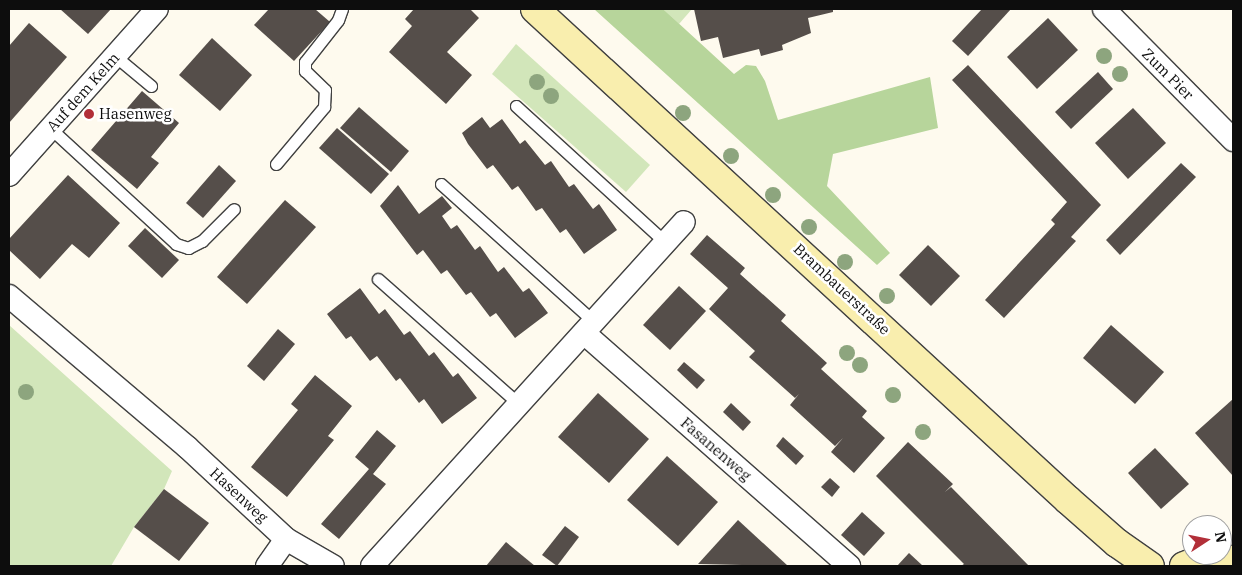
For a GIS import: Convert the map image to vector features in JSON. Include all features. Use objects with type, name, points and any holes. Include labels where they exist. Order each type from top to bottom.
[{"type":"main road","name":"Brambauerstraße","points":[[535,9],[1068,500],[1117,543],[1150,566]]},
{"type":"main road","points":[[1184,566],[1207,557],[1233,560]]},
{"type":"street","name":"Auf dem Kelm","points":[[9,175],[157,9]]},
{"type":"street","name":"Zum Pier","points":[[1104,9],[1233,140]]},
{"type":"street","points":[[372,566],[589,327],[664,241],[684,222]]},
{"type":"street","name":"Hasenweg","points":[[9,296],[187,447],[286,538],[333,566]]},
{"type":"street","name":"Fasanenweg","points":[[589,327],[849,566]]},
{"type":"street","points":[[267,566],[286,538]]},
{"type":"lane","points":[[276,164],[324,107],[325,90],[305,71],[305,62],[338,20],[342,9]]},
{"type":"lane","points":[[115,56],[151,86]]},
{"type":"lane","points":[[516,106],[664,241]]},
{"type":"lane","points":[[50,128],[176,244],[188,248],[202,241],[234,209]]},
{"type":"lane","points":[[441,184],[589,327]]},
{"type":"lane","points":[[378,279],[519,404]]},
{"type":"green space","points":[[594,9],[663,9],[734,74],[746,65],[756,66],[765,81],[778,120],[930,77],[938,128],[833,154],[827,186],[890,253],[877,265]]},
{"type":"green space","points":[[663,9],[692,9],[679,24]]},
{"type":"green space","points":[[516,44],[650,165],[626,192],[492,74]]},
{"type":"green space","points":[[9,325],[172,471],[164,489],[134,527],[111,566],[9,566]]},
{"type":"building","points":[[60,9],[111,9],[88,34]]},
{"type":"building","points":[[269,9],[315,9],[330,22],[294,61],[254,25]]},
{"type":"building","points":[[414,9],[470,9],[479,18],[447,52],[472,75],[446,104],[389,52],[412,26],[405,19]]},
{"type":"building","points":[[694,9],[833,9],[833,12],[808,18],[811,33],[782,45],[783,50],[761,56],[759,49],[723,58],[718,37],[701,41]]},
{"type":"building","points":[[982,9],[1011,9],[968,56],[952,41]]},
{"type":"building","points":[[1048,18],[1078,50],[1037,89],[1007,57]]},
{"type":"building","points":[[29,23],[67,57],[9,123],[9,46]]},
{"type":"building","points":[[212,38],[252,75],[220,111],[179,75]]},
{"type":"building","points":[[968,65],[1101,205],[1071,237],[1076,241],[1004,318],[985,300],[1055,224],[1051,220],[1067,202],[952,80]]},
{"type":"building","points":[[1098,72],[1113,89],[1071,129],[1055,112]]},
{"type":"building","points":[[142,91],[179,123],[151,157],[159,163],[137,189],[91,150]]},
{"type":"building","points":[[359,107],[409,151],[391,172],[340,128]]},
{"type":"building","points":[[1133,108],[1166,143],[1128,179],[1095,143]]},
{"type":"building","points":[[482,117],[490,128],[502,119],[520,144],[525,140],[545,165],[551,161],[569,187],[574,184],[593,209],[599,204],[617,230],[584,254],[566,229],[560,233],[542,208],[536,211],[518,186],[512,190],[493,165],[487,169],[468,144],[462,133]]},
{"type":"building","points":[[337,128],[389,174],[371,194],[319,148]]},
{"type":"building","points":[[1181,163],[1196,177],[1120,255],[1106,240]]},
{"type":"building","points":[[219,165],[236,181],[203,218],[186,203]]},
{"type":"building","points":[[68,175],[120,223],[89,258],[72,244],[40,279],[9,250],[9,239]]},
{"type":"building","points":[[398,185],[419,214],[442,196],[452,208],[442,216],[451,229],[457,225],[475,250],[480,246],[498,272],[504,267],[523,292],[529,288],[548,313],[515,338],[496,313],[490,317],[471,292],[466,295],[447,270],[441,274],[423,250],[417,255],[380,206]]},
{"type":"building","points":[[285,200],[316,227],[247,304],[217,277]]},
{"type":"building","points":[[145,228],[179,260],[162,278],[128,246]]},
{"type":"building","points":[[707,235],[745,268],[740,274],[786,315],[781,321],[827,363],[821,369],[867,411],[862,417],[885,438],[854,473],[831,452],[843,438],[835,446],[790,405],[799,394],[795,398],[749,357],[755,351],[709,309],[728,288],[690,254]]},
{"type":"building","points":[[928,245],[960,276],[931,306],[899,275]]},
{"type":"building","points":[[679,286],[706,311],[670,350],[643,325]]},
{"type":"building","points":[[360,288],[379,314],[385,309],[404,335],[410,331],[429,356],[434,352],[453,377],[458,373],[477,398],[442,424],[424,399],[419,403],[400,378],[396,381],[377,356],[370,361],[351,336],[346,339],[327,314]]},
{"type":"building","points":[[1111,325],[1164,372],[1135,404],[1083,358]]},
{"type":"building","points":[[278,329],[295,344],[264,381],[247,366]]},
{"type":"building","points":[[684,362],[705,380],[697,389],[677,370]]},
{"type":"building","points":[[315,375],[352,406],[328,436],[334,440],[287,497],[251,467],[298,410],[291,404]]},
{"type":"building","points":[[598,393],[649,439],[609,483],[558,437]]},
{"type":"building","points":[[1233,399],[1233,476],[1195,433]]},
{"type":"building","points":[[731,403],[751,422],[743,431],[723,412]]},
{"type":"building","points":[[377,430],[396,446],[373,474],[386,484],[339,539],[321,524],[369,469],[355,457]]},
{"type":"building","points":[[783,437],[804,456],[796,465],[776,446]]},
{"type":"building","points":[[908,442],[953,484],[945,492],[951,487],[1029,566],[961,566],[964,564],[876,476]]},
{"type":"building","points":[[1155,448],[1189,484],[1161,509],[1128,473]]},
{"type":"building","points":[[667,456],[718,502],[678,546],[627,500]]},
{"type":"building","points":[[830,478],[840,487],[832,497],[821,487]]},
{"type":"building","points":[[164,489],[209,523],[179,561],[134,527]]},
{"type":"building","points":[[862,512],[885,533],[864,556],[841,535]]},
{"type":"building","points":[[738,520],[788,566],[698,564]]},
{"type":"building","points":[[565,526],[579,537],[557,566],[542,555]]},
{"type":"building","points":[[506,542],[535,566],[486,566]]},
{"type":"building","points":[[909,553],[923,566],[897,566]]},
{"type":"place","name":"Hasenweg","points":[[89,114]]}]
